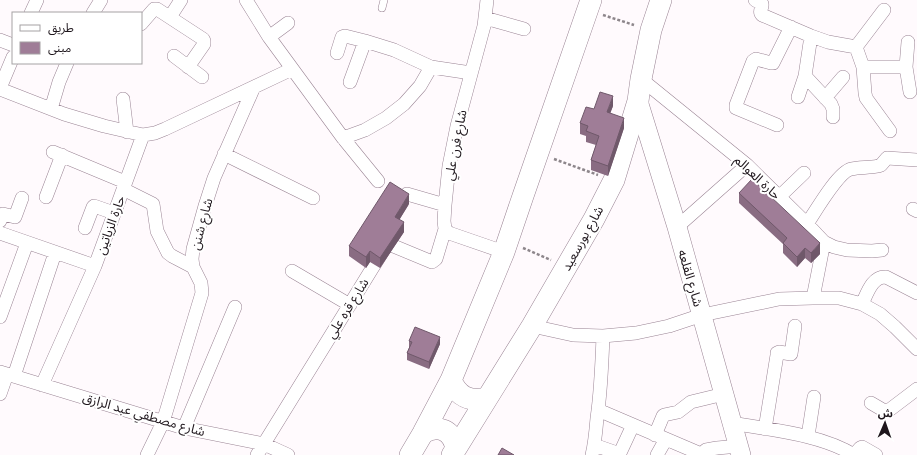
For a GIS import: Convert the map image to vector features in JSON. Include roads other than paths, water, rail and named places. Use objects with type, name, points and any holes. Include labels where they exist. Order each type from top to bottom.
[{"type":"main road","name":"شارع بورسعيد","points":[[454,451],[532,326],[594,219],[614,180],[638,101],[651,30],[661,0]]},
{"type":"main road","points":[[410,455],[451,380],[506,247],[589,5]]},
{"type":"main road","name":"شارع القلعه","points":[[638,101],[677,227],[740,451]]},
{"type":"main road","points":[[451,380],[454,387],[465,397],[472,400],[487,398]]},
{"type":"main road","points":[[423,433],[435,429],[441,429],[447,432],[452,436],[455,442],[454,451]]},
{"type":"street","points":[[31,12],[37,0]]},
{"type":"street","points":[[94,12],[101,0]]},
{"type":"street","points":[[170,17],[181,0]]},
{"type":"street","points":[[246,0],[269,37],[292,69],[343,138],[378,181]]},
{"type":"street","name":"شارع فرن علي","points":[[445,229],[445,205],[456,132],[485,18],[487,0]]},
{"type":"street","points":[[755,0],[762,4],[760,11],[762,14],[828,42],[856,47]]},
{"type":"street","points":[[142,23],[156,8],[203,39],[204,41],[188,67]]},
{"type":"street","points":[[856,47],[884,10]]},
{"type":"street","points":[[485,18],[524,29]]},
{"type":"street","points":[[269,37],[288,23]]},
{"type":"street","points":[[777,125],[736,107],[736,105],[753,61],[756,59],[773,63],[791,27]]},
{"type":"street","points":[[337,53],[343,36],[394,50],[431,67],[471,74]]},
{"type":"street","points":[[798,97],[806,76],[811,36]]},
{"type":"street","points":[[0,40],[12,45]]},
{"type":"street","points":[[350,82],[365,41]]},
{"type":"street","points":[[908,42],[906,67],[910,92]]},
{"type":"street","points":[[856,47],[863,67],[866,98],[890,131]]},
{"type":"street","points":[[174,56],[202,77]]},
{"type":"street","points":[[12,59],[0,88],[51,109],[104,126],[143,135],[155,133],[292,69]]},
{"type":"street","points":[[51,109],[59,82],[67,64]]},
{"type":"street","points":[[343,138],[365,130],[392,114],[404,104],[420,86],[431,67]]},
{"type":"street","points":[[863,67],[906,67]]},
{"type":"street","points":[[806,76],[833,107],[833,117]]},
{"type":"street","points":[[826,98],[843,76]]},
{"type":"street","name":"حارة العوالم","points":[[641,79],[747,165],[824,242],[834,247],[847,250],[882,250]]},
{"type":"street","name":"شارع شنن","points":[[147,455],[162,422],[202,294],[201,283],[192,259],[193,249],[205,206],[224,154],[254,87]]},
{"type":"street","points":[[123,99],[127,132]]},
{"type":"street","name":"حارة الزياتين","points":[[0,234],[95,266],[143,135]]},
{"type":"street","points":[[46,197],[58,153],[124,186],[153,204],[157,231],[168,252],[172,256],[194,267]]},
{"type":"street","points":[[224,154],[313,198]]},
{"type":"street","points":[[807,224],[838,178],[846,170],[878,166],[881,165],[884,160],[889,158],[917,160]]},
{"type":"street","points":[[677,227],[747,165]]},
{"type":"street","points":[[779,196],[804,173]]},
{"type":"street","points":[[406,194],[445,205]]},
{"type":"street","points":[[0,221],[3,214],[15,217],[22,198]]},
{"type":"street","points":[[85,228],[94,206],[114,213]]},
{"type":"street","points":[[445,229],[449,233],[506,247]]},
{"type":"street","name":"شارع قره علي","points":[[260,449],[386,246],[390,245],[432,262],[436,259],[445,229]]},
{"type":"street","points":[[813,298],[824,242]]},
{"type":"street","points":[[0,317],[27,243]]},
{"type":"street","points":[[0,394],[55,253]]},
{"type":"street","points":[[42,385],[95,266]]},
{"type":"street","points":[[292,271],[350,305]]},
{"type":"street","points":[[862,304],[873,282],[882,276],[917,293]]},
{"type":"street","points":[[532,326],[573,335],[603,336],[636,333],[669,326],[702,315],[779,299],[839,298],[862,304],[880,314],[896,327],[917,349]]},
{"type":"street","points":[[184,428],[235,307]]},
{"type":"street","points":[[765,429],[777,355],[779,352],[792,354],[795,326]]},
{"type":"street","points":[[603,336],[601,378],[593,450],[617,453],[620,452],[633,425]]},
{"type":"street","name":"شارع مصطفي عبد الرازق","points":[[7,374],[162,422],[260,449],[288,455]]},
{"type":"street","points":[[871,403],[883,410],[888,411],[917,389]]},
{"type":"street","points":[[657,455],[664,415],[678,412],[691,402],[724,394]]},
{"type":"street","points":[[808,436],[814,397]]},
{"type":"street","points":[[598,410],[700,455],[706,450],[717,448],[740,451]]},
{"type":"street","points":[[732,423],[808,436],[845,449],[854,455],[862,447],[876,455]]},
{"type":"lane","points":[[382,8],[384,0]]}]
